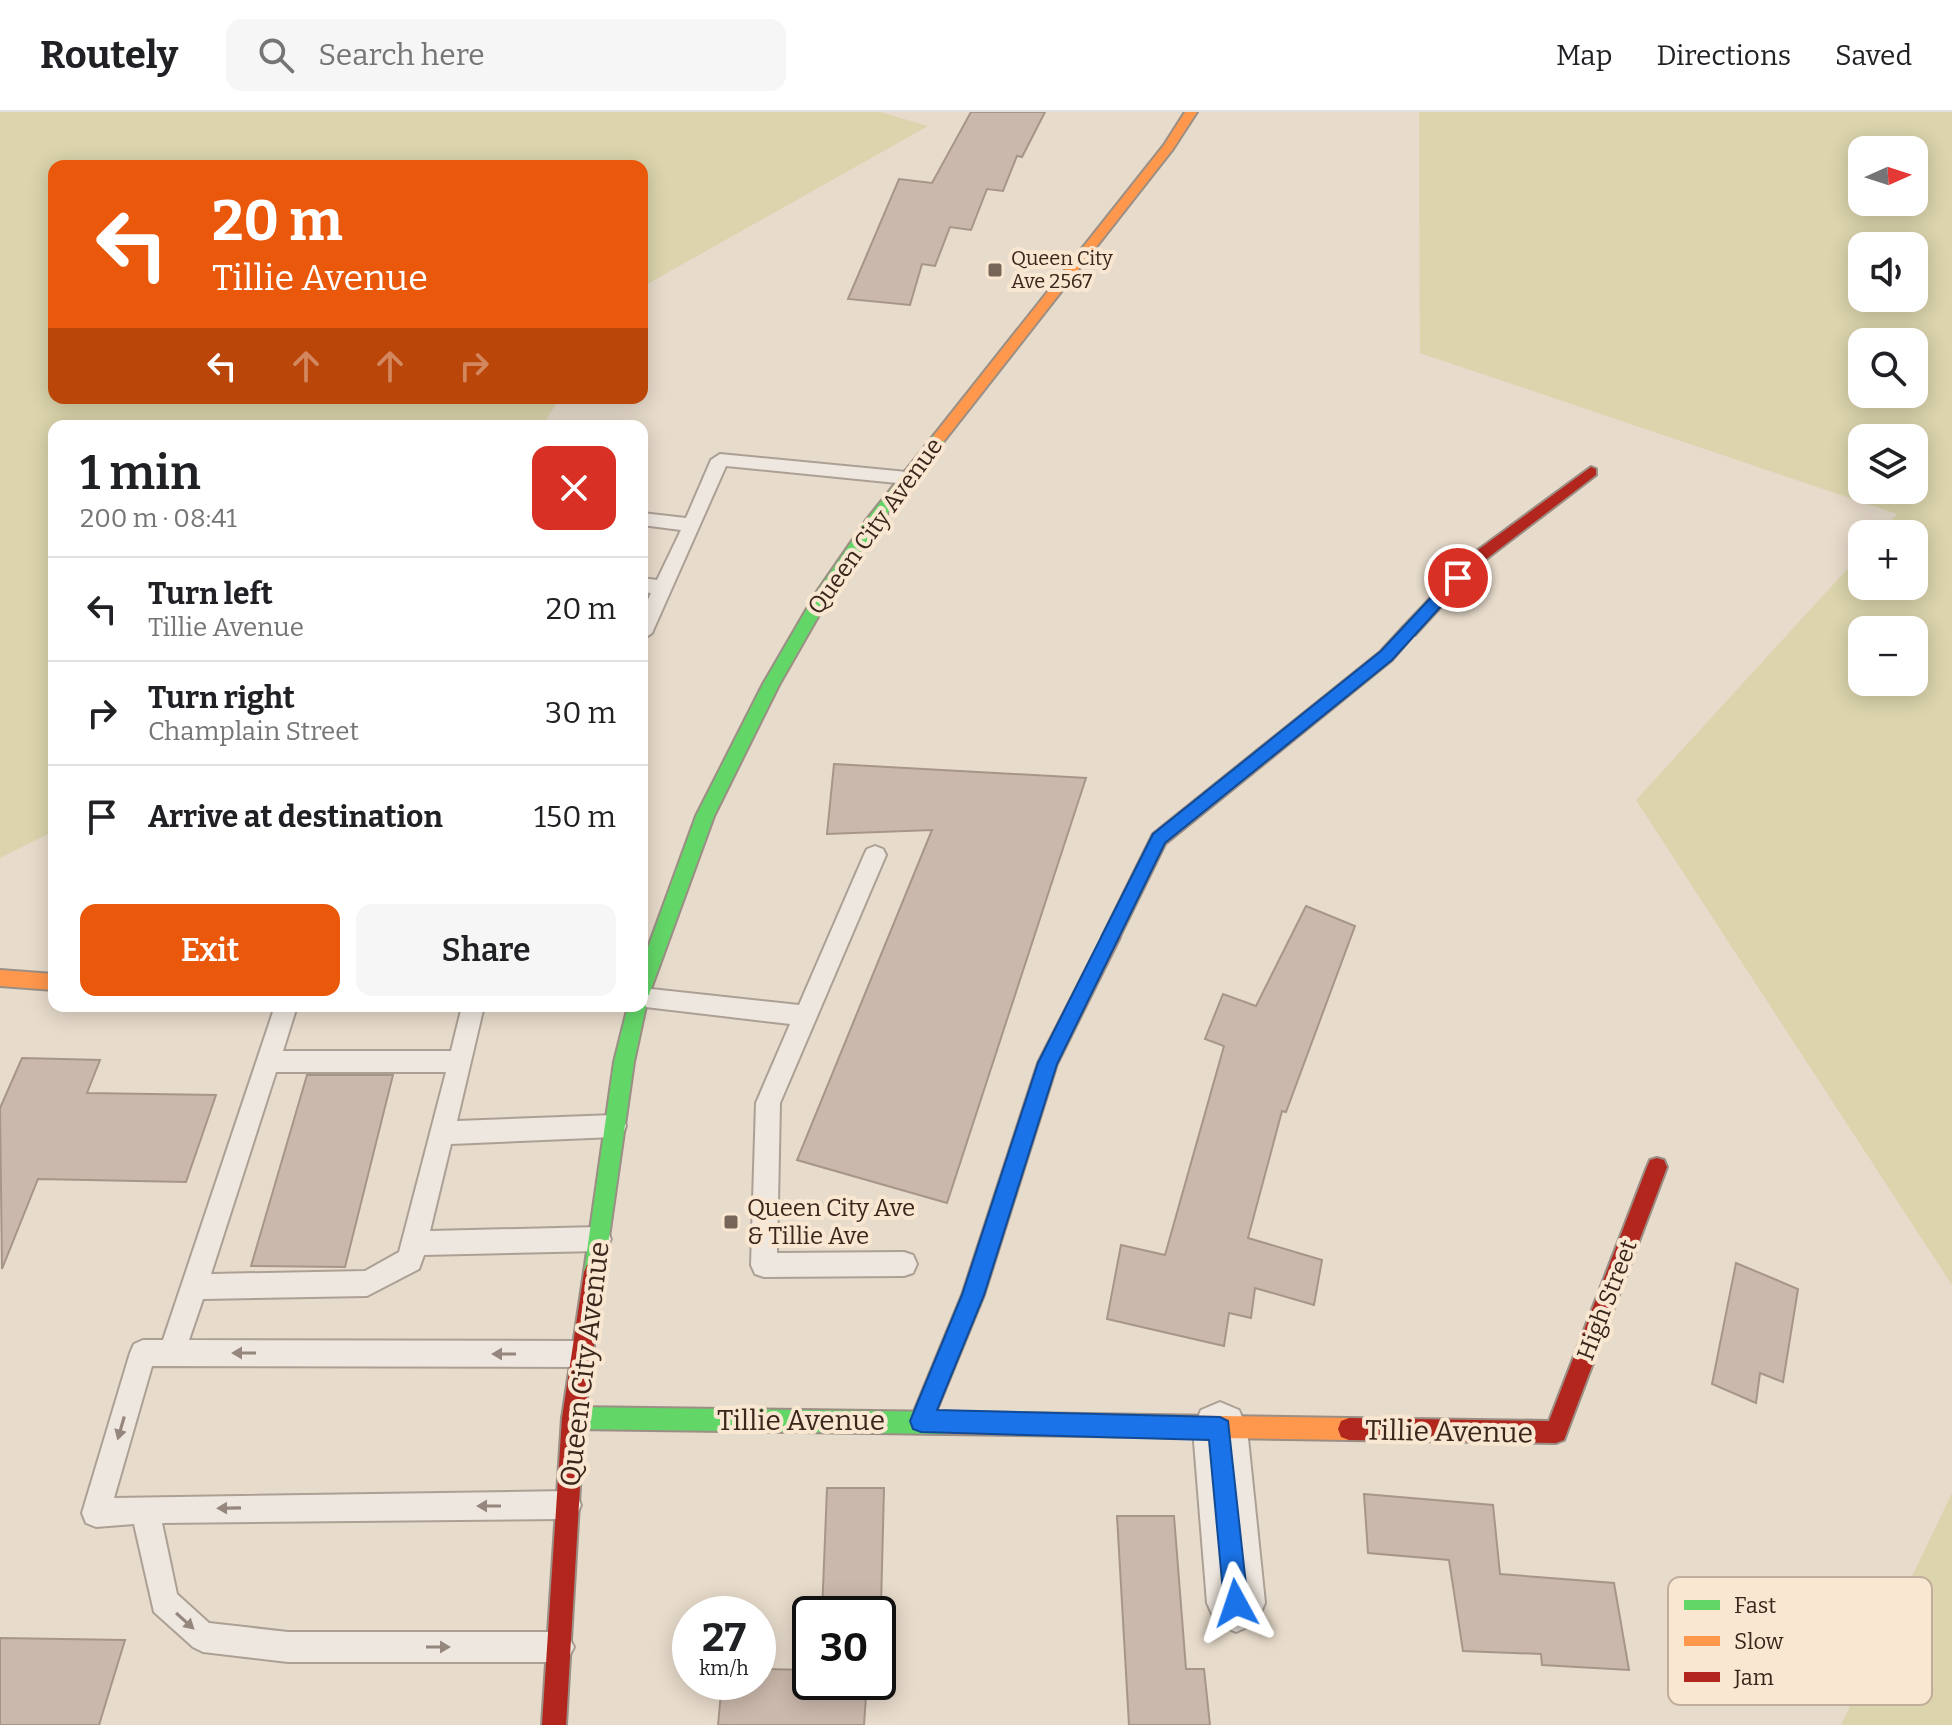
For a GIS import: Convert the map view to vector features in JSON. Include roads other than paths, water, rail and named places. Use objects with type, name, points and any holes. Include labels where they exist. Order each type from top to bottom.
[{"type":"street","name":"Queen City Avenue","points":[[648,973],[705,816],[771,684],[821,597],[907,478],[1169,147],[1191,112]]},
{"type":"street","points":[[921,1421],[973,1295],[1048,1063],[1159,839],[1386,656],[1476,559],[1591,472]]},
{"type":"street","points":[[0,978],[48,982]]},
{"type":"street","name":"Queen City Avenue","points":[[554,1725],[573,1418],[614,1126],[636,1012]]},
{"type":"street","name":"High Street","points":[[1556,1432],[1657,1167]]},
{"type":"street","name":"Tillie Avenue","points":[[573,1418],[1556,1432]]},
{"type":"street","points":[[1220,1429],[1236,1603]]},
{"type":"lane","points":[[648,620],[720,460],[907,478]]},
{"type":"lane","points":[[648,520],[692,525]]},
{"type":"lane","points":[[648,586],[663,588]]},
{"type":"lane","points":[[875,855],[768,1103],[764,1265],[904,1264]]},
{"type":"lane","points":[[648,999],[805,1016]]},
{"type":"lane","points":[[172,1353],[284,1012]]},
{"type":"lane","points":[[194,1287],[367,1283],[410,1260],[472,1012]]},
{"type":"lane","points":[[268,1062],[460,1061]]},
{"type":"lane","points":[[442,1133],[614,1126]]},
{"type":"lane","points":[[415,1243],[598,1239]]},
{"type":"lane","points":[[567,1505],[145,1509],[96,1513],[143,1353],[582,1354]]},
{"type":"lane","points":[[145,1509],[164,1602],[203,1637],[288,1647],[559,1647]]},
{"type":"place","name":"Queen City Ave 2567","points":[[995,270]]},
{"type":"place","name":"Queen City Ave & Tillie Ave","points":[[731,1222]]}]
